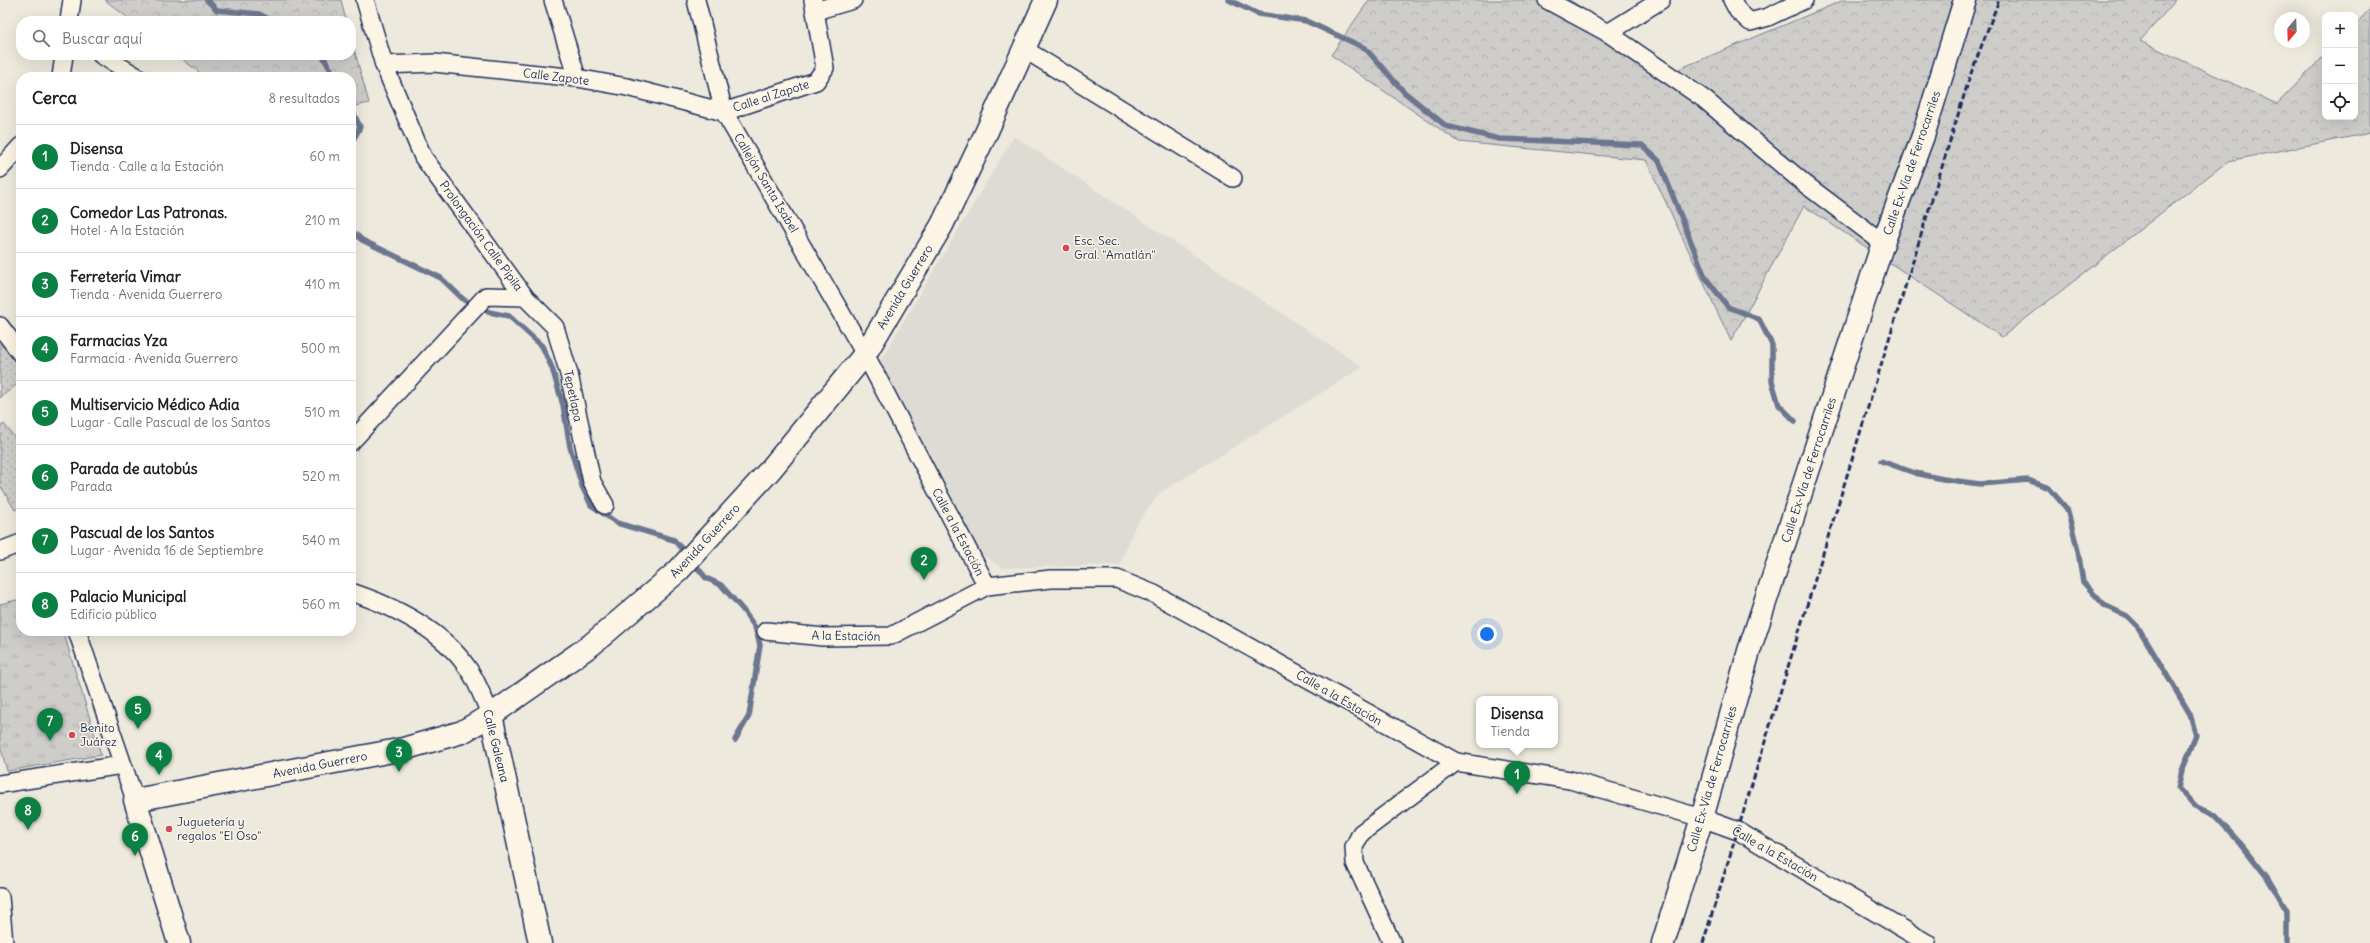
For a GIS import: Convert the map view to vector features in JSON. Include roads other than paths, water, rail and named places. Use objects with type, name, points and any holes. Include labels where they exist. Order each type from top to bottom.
[{"type":"main road","name":"Avenida Guerrero","points":[[135,800],[403,749],[462,732],[491,715],[591,645],[678,572],[771,469],[865,354],[942,225],[1046,0]]},
{"type":"main road","name":"Calle Ex-Vía de Ferrocarriles","points":[[1663,943],[1702,818],[1749,651],[1883,243],[1923,136],[1965,0]]},
{"type":"main road","name":"Calle Galeana","points":[[491,715],[540,943]]},
{"type":"main road","points":[[135,800],[179,943]]},
{"type":"street","points":[[70,16],[72,0]]},
{"type":"street","name":"Prolongación Calle Pípila","points":[[365,0],[384,65],[423,157],[525,297]]},
{"type":"street","points":[[553,0],[577,78]]},
{"type":"street","name":"Callejón Santa Isabel","points":[[696,0],[724,112],[865,354]]},
{"type":"street","points":[[814,5],[853,0]]},
{"type":"street","points":[[1547,0],[1608,33],[1704,99],[1805,184],[1883,243]]},
{"type":"street","points":[[1608,33],[1661,0]]},
{"type":"street","points":[[1732,0],[1738,10],[1750,22],[1768,18],[1804,0]]},
{"type":"street","name":"Calle al Zapote","points":[[724,112],[816,81],[825,68],[814,5]]},
{"type":"street","points":[[1024,49],[1233,178]]},
{"type":"street","points":[[62,72],[63,60]]},
{"type":"street","points":[[109,60],[130,72]]},
{"type":"street","name":"Calle Zapote","points":[[384,65],[434,63],[577,78],[627,87],[724,112]]},
{"type":"street","points":[[0,169],[16,151]]},
{"type":"street","name":"Prolongación Calle Pípila","points":[[356,437],[486,296],[525,297]]},
{"type":"street","name":"Tepetlapa","points":[[525,297],[555,327],[569,374],[592,482],[605,505]]},
{"type":"street","points":[[0,326],[16,347]]},
{"type":"street","name":"Calle a la Estación","points":[[865,354],[986,586],[1051,579],[1117,579],[1161,597],[1456,762],[1570,780],[1702,818],[1738,831],[1927,943]]},
{"type":"street","points":[[0,551],[16,545]]},
{"type":"street","name":"A la Estación","points":[[766,631],[823,637],[891,636],[986,586]]},
{"type":"street","name":"Calle Galeana","points":[[356,594],[372,599],[410,618],[440,636],[471,672],[491,715]]},
{"type":"street","points":[[79,636],[135,800]]},
{"type":"street","points":[[1392,943],[1355,863],[1354,847],[1361,833],[1456,762]]},
{"type":"street","points":[[0,784],[122,764]]},
{"type":"street","points":[[0,897],[4,943]]},
{"type":"waterway","points":[[207,0],[217,10],[259,14],[263,16]]},
{"type":"waterway","points":[[1229,0],[1258,14],[1306,21],[1365,48],[1404,92],[1446,126],[1499,139],[1642,145],[1659,161],[1705,277],[1728,307],[1759,319],[1772,345],[1772,381],[1779,405],[1795,421]]},
{"type":"waterway","points":[[325,60],[332,72]]},
{"type":"waterway","points":[[356,119],[360,127],[356,135]]},
{"type":"waterway","points":[[356,235],[362,240],[441,278],[464,300],[489,312],[509,316],[542,346],[552,368],[563,405],[570,447],[582,486],[591,505],[617,523],[674,540],[687,555]]},
{"type":"waterway","points":[[1881,461],[1915,473],[1943,479],[1980,484],[2028,480],[2049,488],[2067,509],[2078,551],[2083,582],[2104,605],[2127,616],[2138,627],[2190,714],[2196,735],[2182,771],[2178,788],[2193,805],[2215,816],[2241,844],[2267,877],[2287,911],[2287,943]]},
{"type":"waterway","points":[[692,561],[706,578],[721,585],[743,610],[755,627],[760,645],[749,716],[735,740]]},
{"type":"railway","points":[[1703,943],[1970,76],[1999,0]]},
{"type":"place","name":"Esc. Sec. Gral. \"Amatlán\"","points":[[1066,248]]},
{"type":"place","name":"Comedor Las Patronas.","points":[[924,580]]},
{"type":"place","name":"Multiservicio Médico Adia","points":[[138,729]]},
{"type":"place","name":"Benito Juárez","points":[[72,735]]},
{"type":"place","name":"Pascual de los Santos","points":[[50,741]]},
{"type":"place","name":"Ferretería Vimar","points":[[399,772]]},
{"type":"place","name":"Farmacias Yza","points":[[159,775]]},
{"type":"place","name":"Disensa","points":[[1517,794]]},
{"type":"place","name":"Juguetería y regalos \"El Oso\"","points":[[169,829]]},
{"type":"place","name":"Palacio Municipal","points":[[28,830]]},
{"type":"place","name":"Parada de autobús","points":[[135,856]]}]
